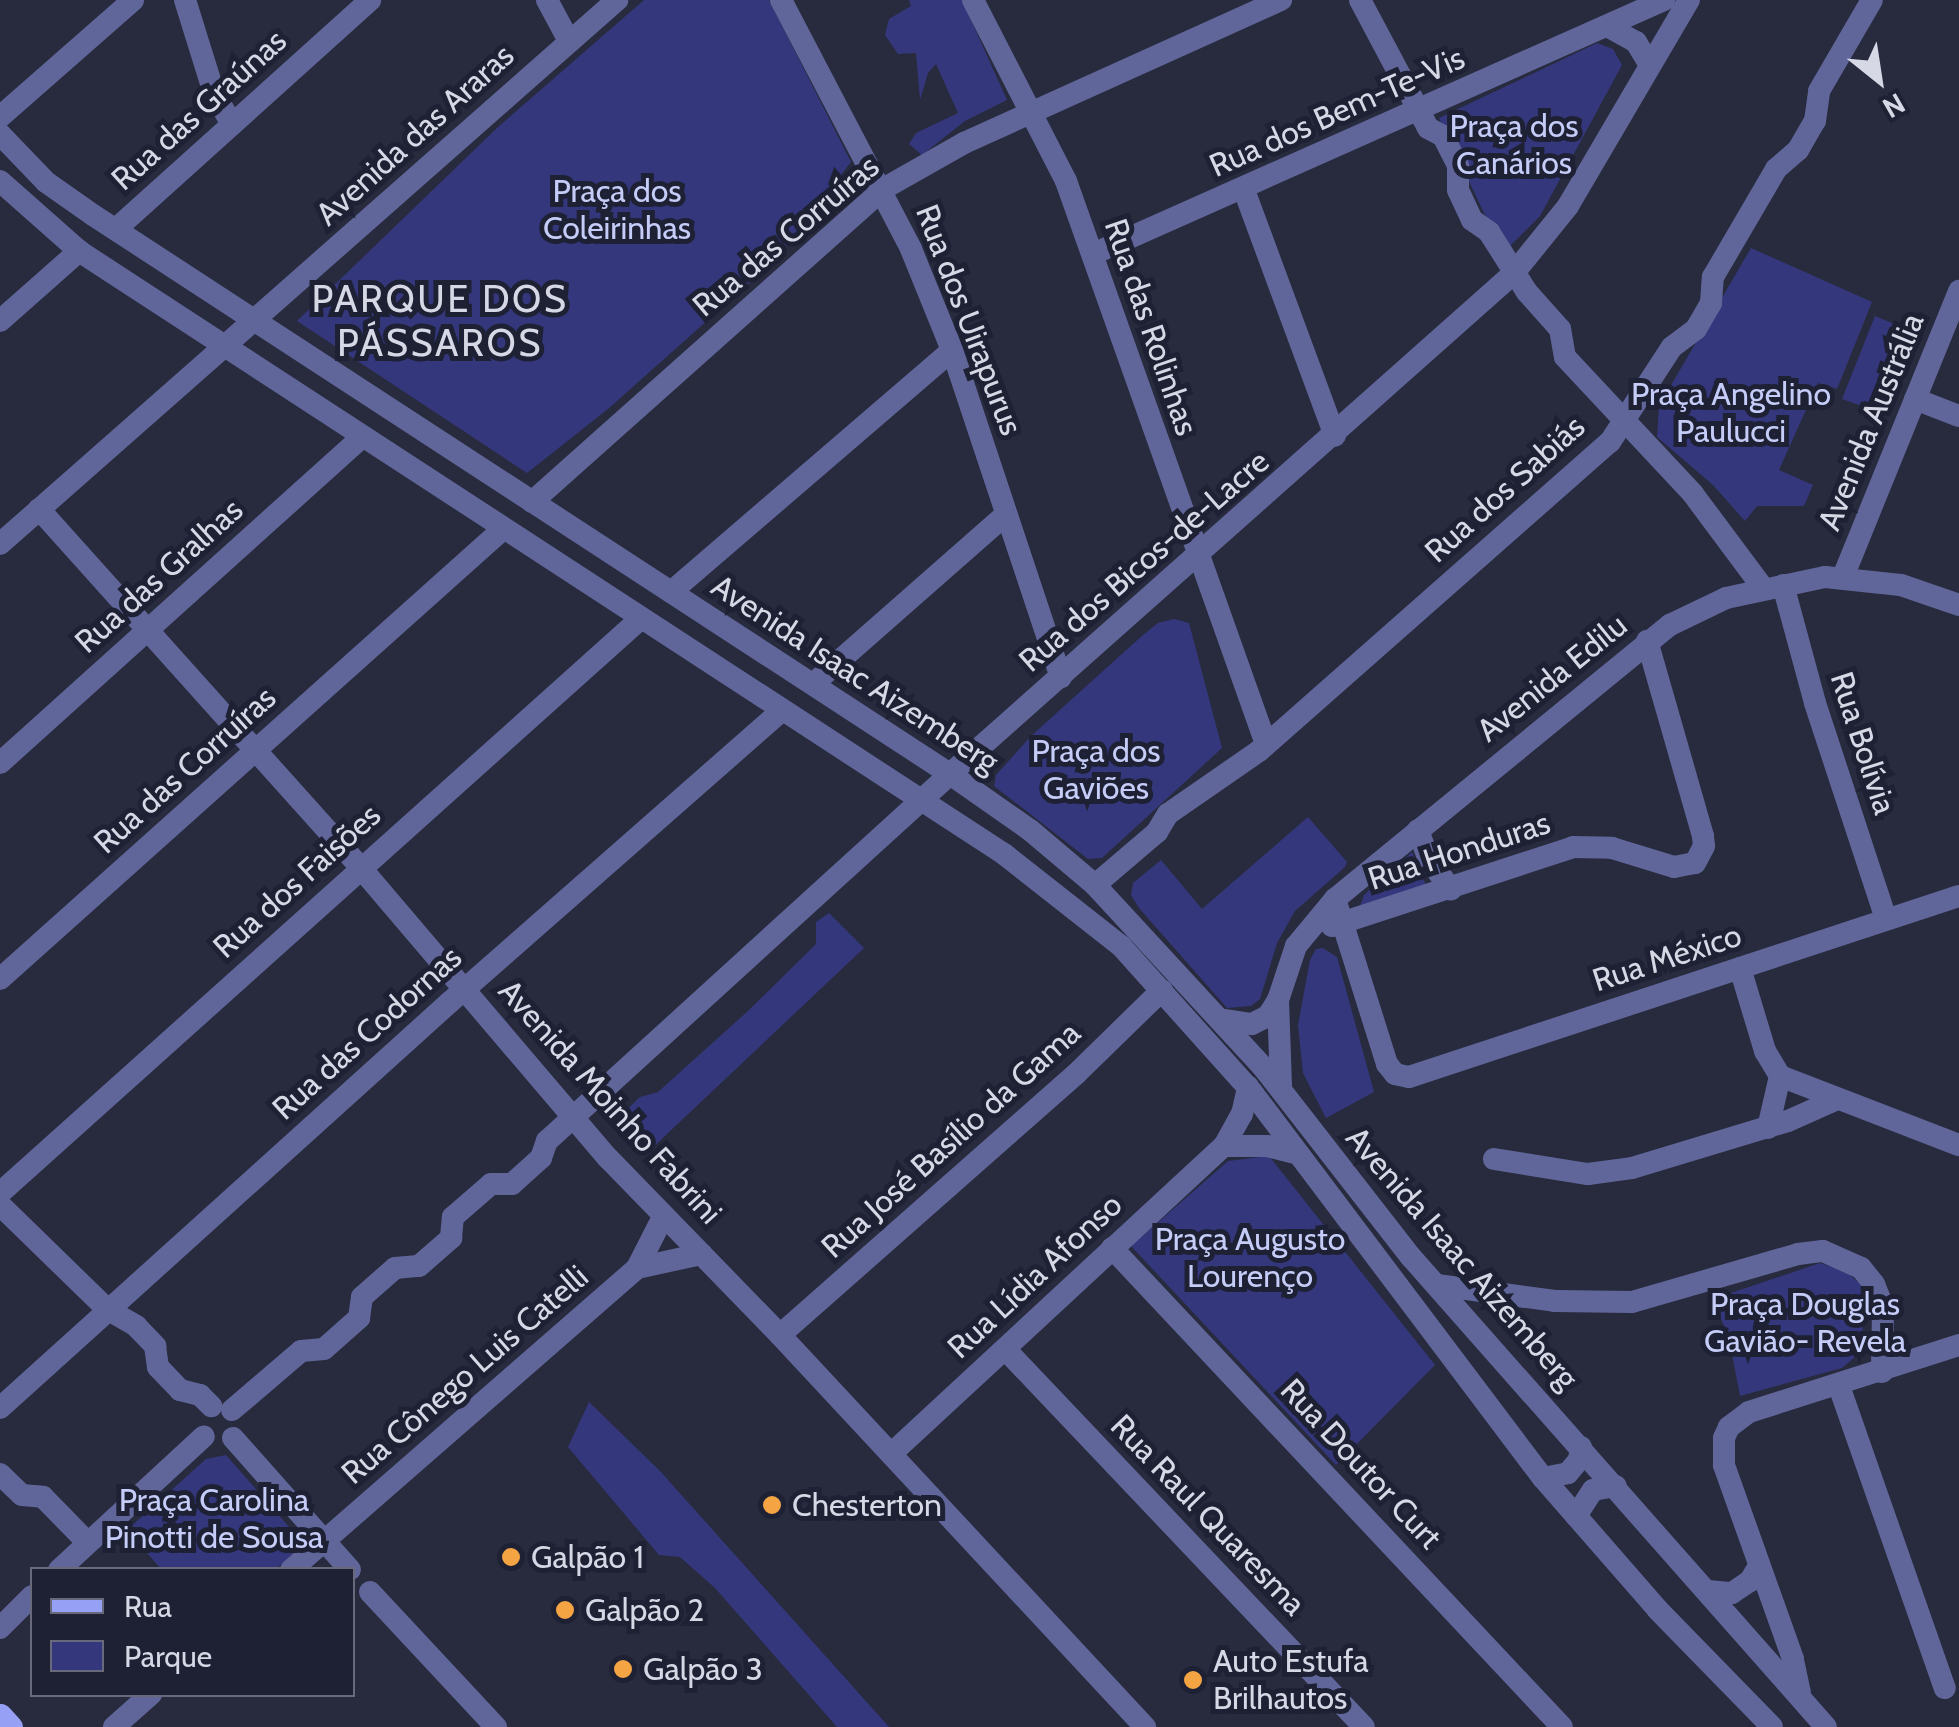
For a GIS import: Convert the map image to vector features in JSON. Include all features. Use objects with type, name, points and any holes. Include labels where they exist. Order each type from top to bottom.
[{"type":"main road","points":[[0,1716],[10,1727]]},
{"type":"street","points":[[0,117],[133,0]]},
{"type":"street","points":[[185,0],[214,93],[232,124]]},
{"type":"street","name":"Rua das Graúnas","points":[[116,229],[370,0]]},
{"type":"street","points":[[547,0],[569,41]]},
{"type":"street","name":"Avenida das Araras","points":[[221,347],[616,0]]},
{"type":"street","name":"Rua dos Uirapurus","points":[[781,0],[884,188],[952,350],[1004,516],[1061,677]]},
{"type":"street","name":"Rua das Rolinhas","points":[[972,0],[1034,112],[1093,254],[1265,741]]},
{"type":"street","name":"Rua das Corruíras","points":[[532,502],[884,188],[1034,112],[1282,0]]},
{"type":"street","points":[[1360,0],[1428,128],[1443,136],[1458,166],[1458,190],[1472,220],[1489,232],[1514,273],[1560,329],[1565,357],[1694,494],[1773,586]]},
{"type":"street","name":"Rua dos Bem-Te-Vis","points":[[1093,254],[1664,0]]},
{"type":"street","name":"Rua dos Bicos-de-Lacre","points":[[222,1408],[301,1350],[324,1349],[359,1318],[362,1297],[395,1268],[418,1266],[451,1238],[453,1217],[491,1184],[512,1184],[542,1158],[547,1141],[950,774],[1199,558],[1514,273],[1555,226],[1689,0]]},
{"type":"street","name":"Rua dos Sabiás","points":[[1095,884],[1157,832],[1168,814],[1201,788],[1234,771],[1584,468],[1624,419],[1672,347],[1696,329],[1711,304],[1714,277],[1776,169],[1798,150],[1815,120],[1819,92],[1862,4]]},
{"type":"street","points":[[1606,26],[1636,42],[1650,64]]},
{"type":"street","name":"Avenida Isaac Aizemberg","points":[[0,134],[46,182],[950,774],[1030,830],[1095,884],[1280,1088],[1365,1201],[1826,1727]]},
{"type":"street","name":"Avenida Isaac Aizemberg","points":[[0,181],[79,251],[221,347],[922,800],[1082,912],[1162,990],[1248,1087],[1543,1478],[1658,1610],[1772,1727]]},
{"type":"street","points":[[1244,190],[1335,436]]},
{"type":"street","points":[[0,321],[79,251]]},
{"type":"street","name":"Avenida Austrália","points":[[1844,577],[1959,291]]},
{"type":"street","points":[[0,544],[221,347]]},
{"type":"street","points":[[671,592],[952,350]]},
{"type":"street","points":[[1916,399],[1959,416]]},
{"type":"street","name":"Rua das Gralhas","points":[[0,763],[362,438]]},
{"type":"street","name":"Avenida Moinho Fabrini","points":[[39,509],[360,866],[663,1217],[780,1335],[1145,1727]]},
{"type":"street","points":[[813,684],[1004,516]]},
{"type":"street","name":"Rua das Corruíras","points":[[0,978],[503,530]]},
{"type":"street","name":"Avenida Edilu","points":[[1280,1088],[1278,1000],[1296,946],[1334,899],[1647,641],[1692,613],[1773,586],[1844,577],[1901,585],[1959,605]]},
{"type":"street","name":"Rua Bolívia","points":[[1773,586],[1886,919]]},
{"type":"street","name":"Rua dos Faisões","points":[[0,1192],[639,620]]},
{"type":"street","name":"Rua Honduras","points":[[1310,932],[1573,848],[1612,848],[1674,867],[1685,867],[1700,856],[1703,836],[1647,641]]},
{"type":"street","name":"Rua das Codornas","points":[[0,1408],[466,988],[782,711]]},
{"type":"street","points":[[1004,854],[1008,836],[1018,830],[1030,830]]},
{"type":"street","points":[[1418,830],[1428,858],[1451,890]]},
{"type":"street","name":"Rua México","points":[[1344,923],[1386,1064],[1395,1074],[1409,1077],[1959,896]]},
{"type":"street","points":[[1334,899],[1344,923]]},
{"type":"street","points":[[1740,968],[1764,1051],[1780,1076],[1959,1145]]},
{"type":"street","name":"Rua José Basílio da Gama","points":[[780,1335],[1076,1074],[1162,990]]},
{"type":"street","points":[[1219,1019],[1252,1024],[1268,1016],[1278,1000]]},
{"type":"street","points":[[1768,1128],[1780,1076]]},
{"type":"street","name":"Rua Lídia Afonso","points":[[892,1454],[1224,1146],[1242,1114],[1248,1087]]},
{"type":"street","points":[[1494,1159],[1568,1172],[1610,1172],[1768,1128],[1835,1100]]},
{"type":"street","points":[[1224,1146],[1267,1146],[1298,1154]]},
{"type":"street","points":[[0,1205],[107,1309],[136,1326],[155,1346],[158,1367],[180,1390],[200,1395],[238,1420],[233,1438]]},
{"type":"street","name":"Rua Cônego Luis Catelli","points":[[294,1567],[637,1268],[663,1217]]},
{"type":"street","name":"Rua Doutor Curt","points":[[1112,1248],[1562,1727]]},
{"type":"street","points":[[1437,1285],[1555,1301],[1632,1302],[1798,1254],[1823,1251],[1852,1262],[1874,1284],[1882,1306],[1882,1372]]},
{"type":"street","name":"Rua Cônego Luis Catelli","points":[[637,1268],[702,1254]]},
{"type":"street","points":[[1800,1698],[1793,1659],[1724,1465],[1724,1438],[1749,1412],[1959,1345]]},
{"type":"street","name":"Rua Raul Quaresma","points":[[1005,1349],[1364,1727]]},
{"type":"street","points":[[1838,1386],[1945,1688]]},
{"type":"street","points":[[222,1408],[200,1420],[204,1436],[215,1443],[233,1438]]},
{"type":"street","points":[[63,1567],[204,1436]]},
{"type":"street","points":[[233,1438],[346,1567]]},
{"type":"street","points":[[1543,1478],[1568,1473],[1580,1460],[1581,1446]]},
{"type":"street","points":[[0,1474],[22,1495],[44,1497],[87,1542]]},
{"type":"street","points":[[1576,1516],[1593,1490],[1616,1486]]},
{"type":"street","points":[[1708,1591],[1732,1593],[1742,1588],[1759,1566]]},
{"type":"street","points":[[359,1580],[496,1727]]},
{"type":"street","points":[[0,1628],[30,1598]]},
{"type":"street","points":[[114,1727],[147,1697]]},
{"type":"green space","name":"Praça dos Coleirinhas","points":[[644,0],[769,0],[851,162],[774,261],[608,409],[527,473],[297,321],[498,127]]},
{"type":"green space","points":[[909,0],[962,0],[1007,100],[965,121],[922,155],[909,144],[916,133],[958,113],[936,64],[928,73],[920,100],[916,53],[898,54],[885,35],[889,19],[911,6]]},
{"type":"green space","name":"Praça dos Canários","points":[[1597,43],[1613,49],[1622,65],[1540,216],[1503,253],[1439,118]]},
{"type":"green space","name":"Praça Angelino Paulucci","points":[[1751,248],[1872,302],[1837,389],[1818,383],[1779,470],[1813,485],[1804,506],[1757,506],[1745,521],[1713,485],[1657,437],[1659,406]]},
{"type":"green space","points":[[1875,316],[1911,331],[1876,411],[1842,399]]},
{"type":"green space","name":"Praça dos Gaviões","points":[[1174,619],[1189,623],[1222,748],[1102,858],[1088,859],[994,786],[996,775],[1031,736],[1143,635],[1158,623]]},
{"type":"green space","points":[[1308,817],[1347,862],[1345,867],[1295,911],[1277,943],[1260,999],[1251,1006],[1227,1008],[1139,908],[1131,895],[1133,883],[1161,860],[1202,909]]},
{"type":"green space","points":[[1412,852],[1428,890],[1360,906],[1364,895]]},
{"type":"green space","points":[[829,913],[864,948],[649,1151],[631,1148],[614,1123],[640,1097],[658,1092],[749,1010],[816,944],[816,922]]},
{"type":"green space","points":[[1323,948],[1337,957],[1374,1092],[1326,1118],[1303,1073],[1298,1025],[1310,960],[1316,949]]},
{"type":"green space","name":"Praça Augusto Lourenço","points":[[1269,1156],[1435,1365],[1336,1465],[1131,1246],[1228,1161]]},
{"type":"green space","name":"Praça Douglas Gavião- Revela","points":[[1820,1263],[1845,1271],[1864,1287],[1862,1351],[1842,1368],[1740,1396],[1729,1339],[1713,1299]]},
{"type":"green space","points":[[589,1402],[660,1471],[889,1727],[837,1727],[715,1588],[680,1557],[659,1555],[568,1447]]},
{"type":"green space","name":"Praça Carolina Pinotti de Sousa","points":[[226,1455],[304,1544],[278,1567],[159,1567],[127,1530],[206,1459]]},
{"type":"place","name":"Chesterton","points":[[772,1505]]},
{"type":"place","name":"Galpão 1","points":[[511,1557]]},
{"type":"place","name":"Galpão 2","points":[[565,1610]]},
{"type":"place","name":"Galpão 3","points":[[623,1669]]},
{"type":"place","name":"Auto Estufa Brilhautos","points":[[1193,1680]]},
{"type":"district","name":"PARQUE DOS PÁSSAROS","points":[[440,321]]}]
